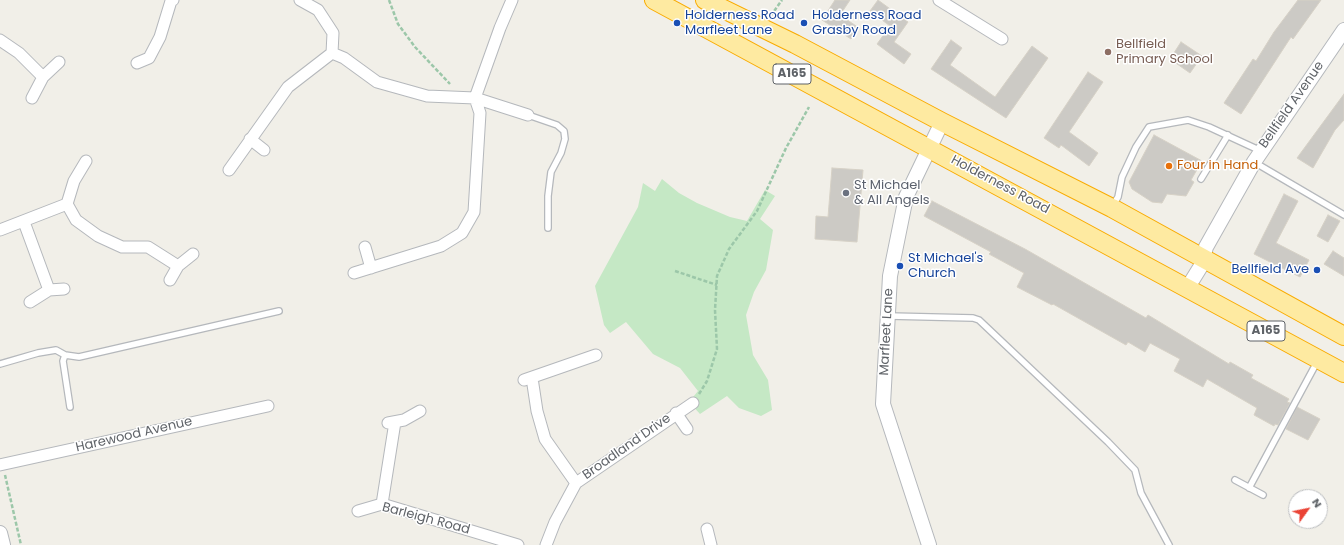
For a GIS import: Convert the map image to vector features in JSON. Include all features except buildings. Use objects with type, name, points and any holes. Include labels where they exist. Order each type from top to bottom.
[{"type":"highway","name":"A165","points":[[705,0],[795,44],[942,122],[1112,208],[1344,336]]},
{"type":"highway","name":"Holderness Road","points":[[658,1],[1188,287],[1344,373]]},
{"type":"street","points":[[138,63],[149,58],[160,38],[171,1],[173,0]]},
{"type":"street","points":[[229,170],[288,87],[332,53],[333,33],[318,10],[300,0]]},
{"type":"street","points":[[470,98],[512,0]]},
{"type":"street","points":[[939,0],[1002,39]]},
{"type":"street","name":"Bellfield Avenue","points":[[1188,287],[1201,266],[1206,248],[1257,157],[1344,30]]},
{"type":"street","points":[[0,40],[19,53],[43,77]]},
{"type":"street","points":[[332,53],[344,58],[377,82],[427,96],[470,98],[528,115]]},
{"type":"street","points":[[32,98],[43,77],[59,62]]},
{"type":"street","points":[[354,273],[441,246],[462,233],[474,212],[480,113],[470,98]]},
{"type":"street","name":"Marfleet Lane","points":[[929,545],[883,404],[890,276],[906,197],[942,122]]},
{"type":"street","points":[[250,139],[264,150]]},
{"type":"street","points":[[86,161],[75,169],[74,180],[67,204],[76,220],[98,236],[122,247],[148,247],[178,266]]},
{"type":"street","points":[[0,230],[24,222],[67,204]]},
{"type":"street","points":[[24,222],[49,290]]},
{"type":"street","points":[[365,247],[371,268]]},
{"type":"street","points":[[170,280],[178,266],[192,254]]},
{"type":"street","points":[[30,302],[49,290],[64,289]]},
{"type":"street","points":[[576,483],[545,439],[528,379],[596,355]]},
{"type":"street","name":"Broadland Drive","points":[[546,545],[555,522],[576,483],[676,413],[693,403]]},
{"type":"street","name":"Harewood Avenue","points":[[1,465],[268,406]]},
{"type":"street","points":[[382,504],[391,423],[404,420],[420,410]]},
{"type":"street","name":"Broadland Drive","points":[[676,413],[687,429]]},
{"type":"street","name":"Barleigh Road","points":[[358,511],[382,504],[518,545]]},
{"type":"street","points":[[707,529],[711,545]]},
{"type":"street","points":[[0,533],[3,545]]},
{"type":"lane","points":[[528,115],[557,125],[564,131],[565,139],[561,153],[551,172],[548,196],[548,228]]},
{"type":"lane","points":[[1112,208],[1118,197],[1122,177],[1136,147],[1150,127],[1188,120],[1209,126],[1228,135],[1257,157],[1344,215]]},
{"type":"lane","points":[[1201,178],[1228,135]]},
{"type":"lane","points":[[0,364],[38,353],[56,350],[65,355],[79,357],[280,311]]},
{"type":"lane","points":[[888,316],[973,318],[979,320],[1108,442],[1135,470],[1141,493],[1169,545]]},
{"type":"lane","points":[[65,355],[63,361],[70,407]]},
{"type":"lane","points":[[1249,488],[1318,360]]},
{"type":"lane","points":[[1235,480],[1263,495]]},
{"type":"path","points":[[389,0],[398,24],[415,47],[470,98]]},
{"type":"path","points":[[693,403],[707,381],[717,349],[715,310],[717,276],[729,249],[758,211],[786,148],[809,107]]},
{"type":"path","points":[[675,271],[717,285]]},
{"type":"path","points":[[1,465],[21,545]]},
{"type":"green space","points":[[662,179],[679,193],[697,203],[730,217],[747,221],[765,190],[775,196],[760,219],[773,230],[766,270],[754,292],[746,315],[753,355],[768,380],[772,410],[761,416],[739,408],[727,396],[700,414],[689,402],[698,391],[680,368],[653,354],[626,322],[610,333],[604,325],[595,286],[638,207],[643,183],[655,191]]},
{"type":"place","name":"Holderness Road Marfleet Lane","points":[[677,23]]},
{"type":"place","name":"Holderness Road Grasby Road","points":[[804,23]]},
{"type":"place","name":"Bellfield Primary School","points":[[1108,52]]},
{"type":"place","name":"Four in Hand","points":[[1169,166]]},
{"type":"place","name":"St Michael & All Angels","points":[[846,193]]},
{"type":"place","name":"St Michael's Church","points":[[900,266]]},
{"type":"place","name":"Bellfield Ave","points":[[1317,270]]}]
